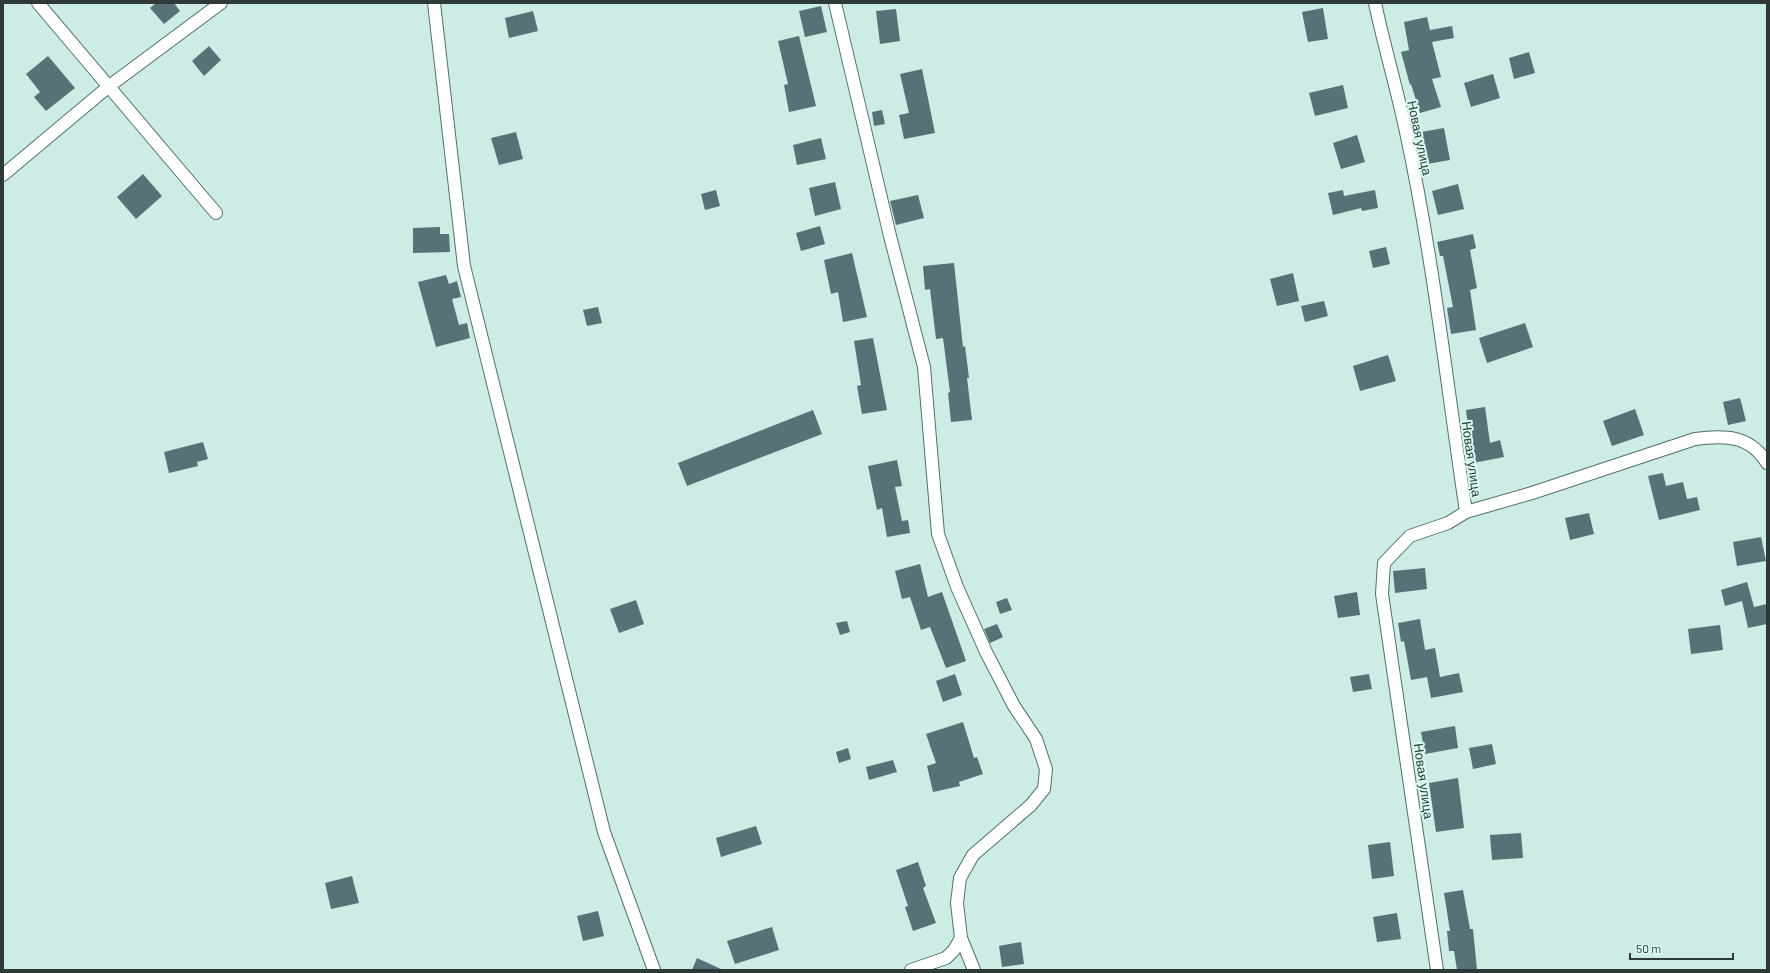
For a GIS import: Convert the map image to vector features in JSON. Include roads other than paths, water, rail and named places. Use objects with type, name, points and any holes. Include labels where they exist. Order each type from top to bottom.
[{"type":"street","points":[[38,3],[216,213]]},
{"type":"street","points":[[3,175],[108,87],[221,3]]},
{"type":"street","points":[[434,3],[464,266],[604,832],[654,970]]},
{"type":"street","points":[[835,3],[890,236],[924,367],[938,534],[957,587],[986,652],[1014,706],[1036,739],[1046,769],[1044,789],[1031,805],[973,854],[960,878],[958,903],[961,938],[974,970]]},
{"type":"street","name":"Новая улица","points":[[1375,3],[1384,46],[1406,132],[1423,224],[1466,512],[1448,523],[1410,536],[1384,562],[1382,594],[1437,970]]},
{"type":"street","points":[[1466,512],[1532,493],[1696,439],[1718,436],[1737,439],[1761,452],[1767,463]]},
{"type":"street","points":[[911,970],[946,958],[954,950],[961,938]]}]
